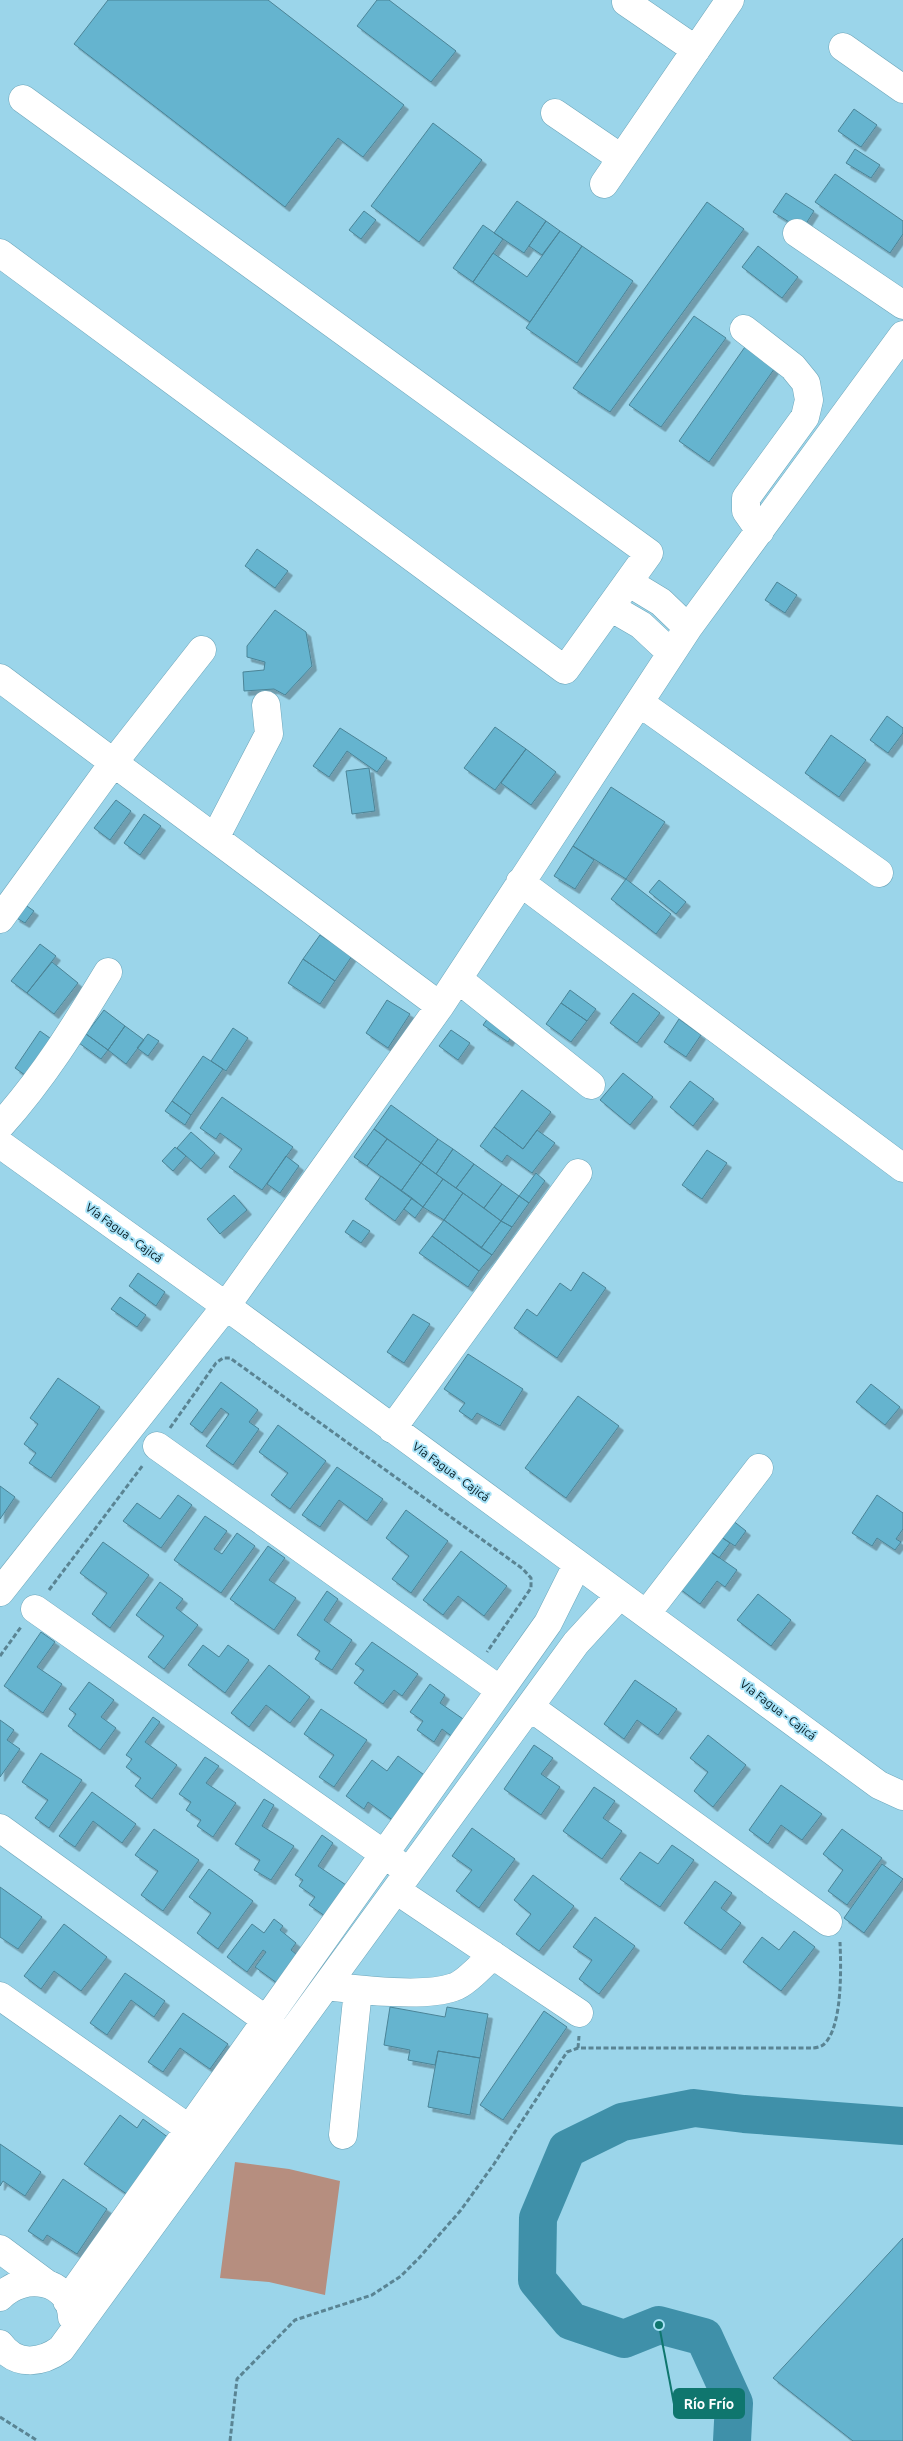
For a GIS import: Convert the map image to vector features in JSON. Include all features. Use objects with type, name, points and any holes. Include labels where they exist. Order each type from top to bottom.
[{"type":"street","points":[[604,184],[730,0]]},
{"type":"street","points":[[626,2],[696,50]]},
{"type":"street","points":[[843,47],[903,89]]},
{"type":"street","points":[[0,253],[566,670],[649,553],[23,99]]},
{"type":"street","points":[[555,113],[621,158]]},
{"type":"street","points":[[797,233],[903,305]]},
{"type":"street","points":[[744,329],[793,367],[806,384],[809,400],[805,417],[746,498],[746,511],[760,531]]},
{"type":"street","points":[[0,1592],[226,1306],[440,1006],[688,628],[903,335]]},
{"type":"street","points":[[628,582],[661,602],[688,628]]},
{"type":"street","points":[[610,607],[641,625],[671,653]]},
{"type":"street","points":[[0,919],[114,762],[202,650]]},
{"type":"street","points":[[0,678],[440,1006]]},
{"type":"street","points":[[640,703],[879,873]]},
{"type":"street","points":[[215,838],[269,734],[266,705]]},
{"type":"street","points":[[520,882],[903,1168]]},
{"type":"street","points":[[0,1126],[32,1090],[67,1039],[108,972]]},
{"type":"street","points":[[458,978],[592,1085]]},
{"type":"street","name":"Vía Fagua - Cajicá","points":[[0,1144],[647,1613],[879,1785],[903,1796]]},
{"type":"street","points":[[392,1429],[578,1173]]},
{"type":"street","points":[[157,1446],[500,1690]]},
{"type":"street","points":[[647,1613],[759,1468]]},
{"type":"street","points":[[57,2292],[188,2130],[548,1623],[577,1564]]},
{"type":"street","points":[[1,2350],[26,2361],[39,2361],[61,2349],[576,1643],[620,1595]]},
{"type":"street","points":[[35,1609],[384,1854],[403,1881],[493,1955],[579,2013]]},
{"type":"street","points":[[548,1623],[576,1643]]},
{"type":"street","points":[[521,1661],[548,1682]]},
{"type":"street","points":[[530,1707],[828,1922]]},
{"type":"street","points":[[0,1828],[266,2020],[287,2040]]},
{"type":"street","points":[[327,1986],[358,1990],[422,1992],[455,1987],[493,1955]]},
{"type":"street","points":[[343,2135],[358,1990]]},
{"type":"street","points":[[0,1996],[188,2130],[211,2144]]},
{"type":"street","points":[[0,2249],[57,2292],[72,2313],[72,2326],[68,2338]]},
{"type":"street","points":[[0,2298],[8,2289],[20,2283],[34,2281],[57,2292]]},
{"type":"path","points":[[230,2441],[237,2379],[295,2320],[372,2294],[407,2270],[461,2210],[494,2164],[567,2052],[578,2048],[812,2048],[822,2046],[831,2034],[840,2003],[840,1943],[838,1933],[833,1925],[828,1922]]},
{"type":"path","points":[[0,2417],[38,2441]]},
{"type":"shaded area","points":[[235,2162],[289,2169],[340,2181],[325,2295],[269,2282],[220,2278]]},
{"type":"building","points":[[108,0],[268,0],[404,105],[363,157],[338,138],[285,207],[74,44]]},
{"type":"building","points":[[377,0],[389,0],[456,51],[431,82],[357,26]]},
{"type":"building","points":[[854,109],[877,125],[861,147],[838,131]]},
{"type":"building","points":[[433,123],[482,160],[419,242],[371,206]]},
{"type":"building","points":[[855,149],[880,165],[871,178],[846,163]]},
{"type":"building","points":[[835,174],[903,221],[903,234],[890,253],[815,202]]},
{"type":"building","points":[[786,193],[814,211],[802,230],[773,212]]},
{"type":"building","points":[[517,201],[546,221],[524,253],[494,233]]},
{"type":"building","points":[[707,202],[744,229],[610,412],[573,388]]},
{"type":"building","points":[[364,211],[376,220],[361,239],[349,230]]},
{"type":"building","points":[[546,221],[560,231],[542,255],[529,246]]},
{"type":"building","points":[[483,225],[503,239],[473,282],[453,268]]},
{"type":"building","points":[[560,231],[582,246],[530,322],[473,282],[493,253],[527,277]]},
{"type":"building","points":[[582,246],[633,281],[577,363],[526,328]]},
{"type":"building","points":[[758,246],[798,277],[782,298],[742,267]]},
{"type":"building","points":[[694,316],[726,338],[661,427],[629,405]]},
{"type":"building","points":[[747,344],[777,365],[709,462],[679,441]]},
{"type":"building","points":[[257,549],[288,571],[275,588],[245,566]]},
{"type":"building","points":[[777,582],[797,595],[785,613],[765,600]]},
{"type":"building","points":[[275,610],[306,632],[312,666],[285,695],[274,689],[244,691],[243,672],[264,670],[265,662],[247,657],[247,646]]},
{"type":"building","points":[[887,716],[903,728],[903,733],[888,753],[870,740]]},
{"type":"building","points":[[495,727],[526,749],[495,790],[464,768]]},
{"type":"building","points":[[340,728],[387,758],[377,772],[347,751],[329,777],[313,766]]},
{"type":"building","points":[[831,735],[866,760],[839,797],[805,773]]},
{"type":"building","points":[[526,749],[556,772],[531,805],[501,783]]},
{"type":"building","points":[[369,768],[375,811],[352,814],[346,771]]},
{"type":"building","points":[[611,787],[665,822],[626,879],[573,846]]},
{"type":"building","points":[[116,800],[131,811],[110,840],[94,828]]},
{"type":"building","points":[[144,814],[161,826],[140,855],[124,843]]},
{"type":"building","points":[[573,846],[594,860],[575,889],[554,876]]},
{"type":"building","points":[[626,879],[671,914],[656,934],[611,899]]},
{"type":"building","points":[[659,880],[686,902],[676,914],[649,892]]},
{"type":"building","points":[[24,904],[34,911],[25,923],[15,917]]},
{"type":"building","points":[[320,935],[352,956],[335,981],[303,959]]},
{"type":"building","points":[[40,944],[56,956],[27,993],[11,981]]},
{"type":"building","points":[[303,959],[335,981],[320,1004],[288,983]]},
{"type":"building","points":[[52,962],[78,983],[54,1014],[27,993]]},
{"type":"building","points":[[570,990],[596,1009],[587,1021],[561,1003]]},
{"type":"building","points":[[633,993],[660,1013],[637,1043],[610,1023]]},
{"type":"building","points":[[387,1000],[410,1014],[388,1048],[366,1033]]},
{"type":"building","points":[[561,1003],[587,1021],[571,1042],[546,1024]]},
{"type":"building","points":[[104,1010],[125,1026],[108,1050],[86,1034]]},
{"type":"building","points":[[491,1014],[515,1031],[508,1042],[483,1025]]},
{"type":"building","points":[[679,1019],[701,1035],[686,1057],[664,1042]]},
{"type":"building","points":[[125,1026],[144,1040],[126,1064],[108,1050]]},
{"type":"building","points":[[233,1028],[248,1038],[226,1071],[211,1061]]},
{"type":"building","points":[[451,1030],[470,1043],[458,1060],[439,1046]]},
{"type":"building","points":[[40,1031],[57,1043],[32,1080],[15,1068]]},
{"type":"building","points":[[86,1034],[108,1050],[101,1059],[79,1043]]},
{"type":"building","points":[[148,1034],[159,1041],[148,1056],[137,1048]]},
{"type":"building","points":[[203,1056],[223,1069],[191,1115],[172,1101]]},
{"type":"building","points":[[623,1073],[653,1097],[630,1125],[600,1100]]},
{"type":"building","points":[[690,1081],[714,1099],[693,1126],[670,1107]]},
{"type":"building","points":[[522,1090],[551,1112],[523,1149],[494,1127]]},
{"type":"building","points":[[222,1097],[293,1147],[262,1190],[229,1167],[242,1149],[220,1133],[216,1139],[200,1128]]},
{"type":"building","points":[[172,1101],[191,1115],[185,1125],[165,1111]]},
{"type":"building","points":[[391,1105],[438,1139],[421,1163],[374,1129]]},
{"type":"building","points":[[494,1127],[523,1149],[537,1130],[555,1143],[532,1173],[507,1155],[502,1162],[480,1146]]},
{"type":"building","points":[[374,1129],[387,1139],[367,1166],[354,1157]]},
{"type":"building","points":[[191,1132],[215,1153],[201,1169],[177,1148]]},
{"type":"building","points":[[387,1139],[421,1163],[401,1191],[367,1166]]},
{"type":"building","points":[[438,1139],[453,1149],[436,1174],[421,1163]]},
{"type":"building","points":[[175,1147],[186,1156],[173,1171],[162,1161]]},
{"type":"building","points":[[453,1149],[474,1164],[456,1188],[436,1174]]},
{"type":"building","points":[[707,1150],[727,1163],[702,1199],[682,1185]]},
{"type":"building","points":[[286,1156],[299,1166],[280,1193],[267,1184]]},
{"type":"building","points":[[421,1163],[443,1179],[423,1207],[401,1191]]},
{"type":"building","points":[[474,1164],[502,1184],[484,1208],[456,1188]]},
{"type":"building","points":[[536,1173],[545,1181],[529,1203],[519,1196]]},
{"type":"building","points":[[381,1176],[412,1198],[395,1221],[365,1199]]},
{"type":"building","points":[[443,1179],[463,1193],[444,1220],[423,1207]]},
{"type":"building","points":[[502,1184],[519,1196],[501,1221],[484,1208]]},
{"type":"building","points":[[463,1193],[501,1221],[481,1248],[444,1220]]},
{"type":"building","points":[[234,1195],[247,1210],[220,1234],[207,1219]]},
{"type":"building","points":[[519,1196],[529,1203],[512,1227],[501,1221]]},
{"type":"building","points":[[412,1198],[423,1207],[415,1218],[404,1209]]},
{"type":"building","points":[[353,1220],[370,1231],[361,1243],[345,1232]]},
{"type":"building","points":[[444,1220],[492,1255],[479,1271],[432,1236]]},
{"type":"building","points":[[501,1221],[512,1227],[492,1255],[481,1248]]},
{"type":"building","points":[[432,1236],[479,1271],[468,1287],[419,1253]]},
{"type":"building","points":[[583,1272],[606,1288],[557,1358],[514,1328],[527,1309],[537,1316],[560,1283],[571,1291]]},
{"type":"building","points":[[138,1273],[165,1292],[156,1306],[129,1286]]},
{"type":"building","points":[[120,1297],[146,1315],[137,1327],[111,1309]]},
{"type":"building","points":[[413,1314],[430,1324],[404,1363],[387,1352]]},
{"type":"building","points":[[468,1354],[523,1389],[500,1426],[477,1413],[472,1420],[459,1411],[465,1403],[444,1389]]},
{"type":"building","points":[[58,1378],[100,1407],[51,1478],[29,1463],[36,1453],[24,1444],[38,1424],[30,1418]]},
{"type":"building","points":[[221,1382],[258,1410],[249,1422],[259,1429],[233,1465],[206,1446],[229,1414],[221,1408],[202,1433],[190,1424]]},
{"type":"building","points":[[871,1384],[900,1407],[885,1425],[856,1402]]},
{"type":"building","points":[[578,1396],[619,1426],[566,1498],[525,1468]]},
{"type":"building","points":[[278,1425],[326,1461],[290,1509],[271,1495],[288,1473],[259,1452]]},
{"type":"building","points":[[337,1467],[383,1499],[367,1521],[339,1500],[320,1527],[302,1515]]},
{"type":"building","points":[[0,1486],[15,1497],[0,1519]]},
{"type":"building","points":[[178,1495],[192,1505],[161,1548],[123,1521],[137,1503],[160,1519]]},
{"type":"building","points":[[877,1495],[903,1513],[903,1529],[896,1539],[901,1542],[895,1550],[877,1538],[872,1546],[852,1533]]},
{"type":"building","points":[[406,1510],[448,1541],[411,1593],[392,1579],[409,1556],[386,1538]]},
{"type":"building","points":[[205,1516],[227,1531],[214,1549],[222,1554],[237,1533],[255,1546],[221,1593],[174,1560]]},
{"type":"building","points":[[727,1516],[746,1531],[735,1546],[715,1533]]},
{"type":"building","points":[[715,1533],[730,1543],[719,1558],[704,1547]]},
{"type":"building","points":[[103,1542],[149,1575],[110,1628],[92,1614],[107,1593],[80,1573]]},
{"type":"building","points":[[268,1546],[285,1558],[269,1580],[296,1598],[274,1630],[230,1599]]},
{"type":"building","points":[[704,1547],[737,1570],[725,1587],[717,1581],[700,1604],[676,1586]]},
{"type":"building","points":[[461,1551],[507,1586],[484,1616],[458,1596],[443,1615],[423,1600]]},
{"type":"building","points":[[160,1582],[183,1599],[176,1608],[198,1625],[164,1669],[148,1657],[164,1636],[136,1615]]},
{"type":"building","points":[[327,1591],[338,1599],[324,1620],[352,1640],[332,1670],[315,1659],[320,1651],[297,1635]]},
{"type":"building","points":[[758,1594],[791,1620],[771,1646],[737,1620]]},
{"type":"building","points":[[41,1632],[55,1642],[37,1667],[62,1684],[43,1713],[4,1686]]},
{"type":"building","points":[[372,1642],[418,1674],[402,1696],[394,1690],[383,1704],[354,1683],[364,1670],[355,1664]]},
{"type":"building","points":[[203,1645],[219,1657],[228,1645],[249,1660],[225,1693],[188,1665]]},
{"type":"building","points":[[269,1665],[310,1697],[290,1723],[266,1705],[249,1727],[231,1713]]},
{"type":"building","points":[[635,1680],[677,1709],[658,1735],[637,1720],[624,1739],[604,1724]]},
{"type":"building","points":[[89,1682],[114,1700],[101,1717],[116,1728],[100,1750],[68,1726],[76,1714],[69,1709]]},
{"type":"building","points":[[430,1684],[445,1695],[440,1703],[466,1721],[454,1738],[442,1729],[434,1742],[417,1730],[423,1721],[410,1712]]},
{"type":"building","points":[[321,1709],[367,1740],[334,1787],[319,1777],[334,1755],[304,1734]]},
{"type":"building","points":[[153,1717],[160,1722],[145,1742],[177,1765],[152,1799],[135,1786],[141,1778],[126,1767],[132,1759],[126,1755]]},
{"type":"building","points":[[0,1720],[14,1730],[7,1740],[20,1749],[0,1777]]},
{"type":"building","points":[[708,1735],[746,1765],[713,1807],[694,1791],[708,1772],[690,1758]]},
{"type":"building","points":[[534,1745],[553,1758],[541,1774],[560,1787],[541,1815],[504,1789]]},
{"type":"building","points":[[41,1753],[82,1780],[49,1828],[35,1818],[48,1800],[22,1782]]},
{"type":"building","points":[[398,1756],[427,1777],[394,1821],[368,1802],[364,1809],[346,1796],[372,1760],[387,1771]]},
{"type":"building","points":[[205,1757],[219,1766],[206,1783],[236,1803],[213,1837],[197,1826],[201,1820],[186,1810],[191,1802],[179,1794]]},
{"type":"building","points":[[781,1785],[822,1814],[802,1840],[781,1825],[768,1844],[749,1830]]},
{"type":"building","points":[[594,1787],[615,1801],[603,1818],[622,1831],[602,1859],[563,1831]]},
{"type":"building","points":[[92,1792],[136,1824],[122,1843],[93,1821],[75,1847],[59,1836]]},
{"type":"building","points":[[264,1799],[274,1805],[262,1826],[294,1846],[271,1880],[254,1870],[260,1860],[235,1844]]},
{"type":"building","points":[[472,1828],[515,1859],[479,1908],[456,1891],[472,1870],[452,1856]]},
{"type":"building","points":[[154,1829],[199,1860],[163,1911],[141,1895],[158,1871],[135,1855]]},
{"type":"building","points":[[842,1829],[882,1858],[847,1905],[828,1891],[843,1870],[823,1854]]},
{"type":"building","points":[[322,1835],[333,1843],[318,1866],[346,1885],[325,1916],[309,1905],[315,1897],[299,1886],[303,1880],[295,1875]]},
{"type":"building","points":[[672,1845],[694,1860],[660,1907],[620,1879],[640,1852],[658,1864]]},
{"type":"building","points":[[882,1864],[903,1879],[864,1933],[844,1918]]},
{"type":"building","points":[[209,1869],[253,1901],[218,1949],[197,1933],[211,1913],[189,1897]]},
{"type":"building","points":[[533,1875],[574,1906],[539,1951],[516,1934],[531,1914],[514,1900]]},
{"type":"building","points":[[715,1881],[732,1893],[721,1908],[741,1923],[721,1950],[684,1923]]},
{"type":"building","points":[[0,1887],[42,1917],[18,1949],[0,1937]]},
{"type":"building","points":[[595,1917],[635,1946],[599,1994],[579,1979],[592,1960],[573,1947]]},
{"type":"building","points":[[274,1919],[283,1926],[280,1930],[296,1943],[291,1950],[301,1958],[281,1986],[255,1967],[266,1952],[263,1950],[247,1972],[227,1957],[252,1924],[264,1933]]},
{"type":"building","points":[[64,1924],[107,1957],[81,1991],[54,1971],[41,1989],[24,1976]]},
{"type":"building","points":[[794,1931],[815,1947],[781,1991],[743,1962],[762,1937],[779,1950]]},
{"type":"building","points":[[125,1973],[165,2001],[154,2017],[131,2000],[107,2035],[90,2023]]},
{"type":"building","points":[[390,2007],[445,2017],[447,2007],[488,2014],[480,2058],[438,2051],[435,2065],[408,2060],[410,2050],[384,2045]]},
{"type":"building","points":[[544,2011],[567,2027],[503,2120],[480,2105]]},
{"type":"building","points":[[183,2013],[228,2044],[210,2069],[180,2048],[163,2072],[148,2062]]},
{"type":"building","points":[[438,2051],[480,2058],[470,2115],[428,2107]]},
{"type":"building","points":[[120,2115],[137,2128],[143,2119],[169,2138],[128,2195],[84,2164]]},
{"type":"building","points":[[0,2144],[41,2172],[25,2196],[3,2181],[0,2186]]},
{"type":"building","points":[[63,2179],[107,2209],[77,2254],[47,2235],[43,2241],[28,2231]]},
{"type":"building","points":[[903,2238],[903,2441],[853,2441],[773,2378]]},
{"type":"waterway","points":[[732,2441],[734,2403],[704,2337],[659,2325],[624,2339],[571,2321],[537,2280],[538,2218],[567,2149],[622,2122],[694,2108],[744,2114],[903,2126]]},
{"type":"place","name":"Río Frío","points":[[659,2325]]}]
